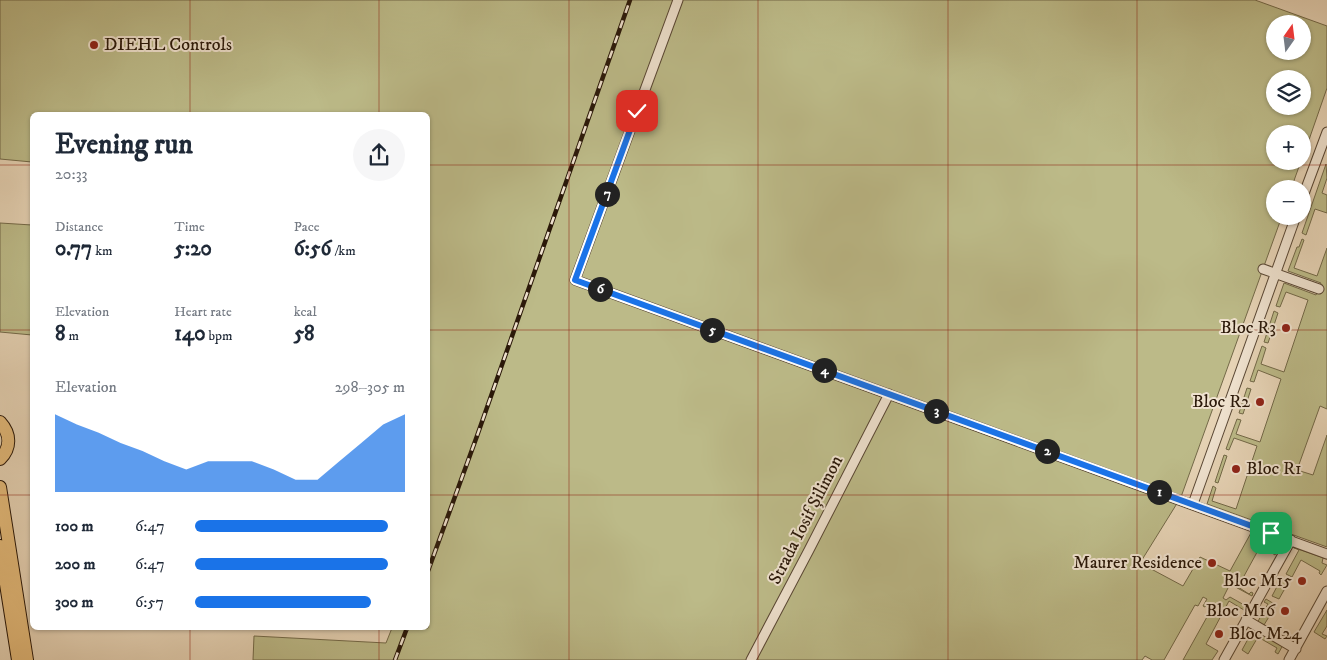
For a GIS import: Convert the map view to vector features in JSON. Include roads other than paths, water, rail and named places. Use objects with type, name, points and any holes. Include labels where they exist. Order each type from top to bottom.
[{"type":"main road","points":[[0,422],[7,433],[8,440],[5,453],[0,459]]},
{"type":"main road","points":[[0,487],[27,660]]},
{"type":"main road","points":[[0,546],[18,660]]},
{"type":"street","points":[[678,0],[575,280],[1327,554]]},
{"type":"street","points":[[1309,180],[1327,132]]},
{"type":"street","points":[[1193,504],[1293,225]]},
{"type":"street","points":[[1263,269],[1319,289]]},
{"type":"street","name":"Strada Iosif Șilimon","points":[[751,660],[810,550],[888,394]]},
{"type":"street","points":[[1224,660],[1291,540]]},
{"type":"street","points":[[1290,660],[1327,591]]},
{"type":"street","points":[[1246,620],[1296,649]]},
{"type":"railway","points":[[430,565],[630,0]]},
{"type":"railway","points":[[395,660],[406,630]]},
{"type":"place","name":"DIEHL Controls","points":[[94,45]]},
{"type":"place","name":"Bloc R3","points":[[1286,328]]},
{"type":"place","name":"Bloc R2","points":[[1260,402]]},
{"type":"place","name":"Bloc R1","points":[[1236,469]]},
{"type":"place","name":"Maurer Residence","points":[[1212,563]]},
{"type":"place","name":"Bloc M15","points":[[1302,581]]},
{"type":"place","name":"Bloc M16","points":[[1285,611]]},
{"type":"place","name":"Bloc M24","points":[[1219,634]]}]
